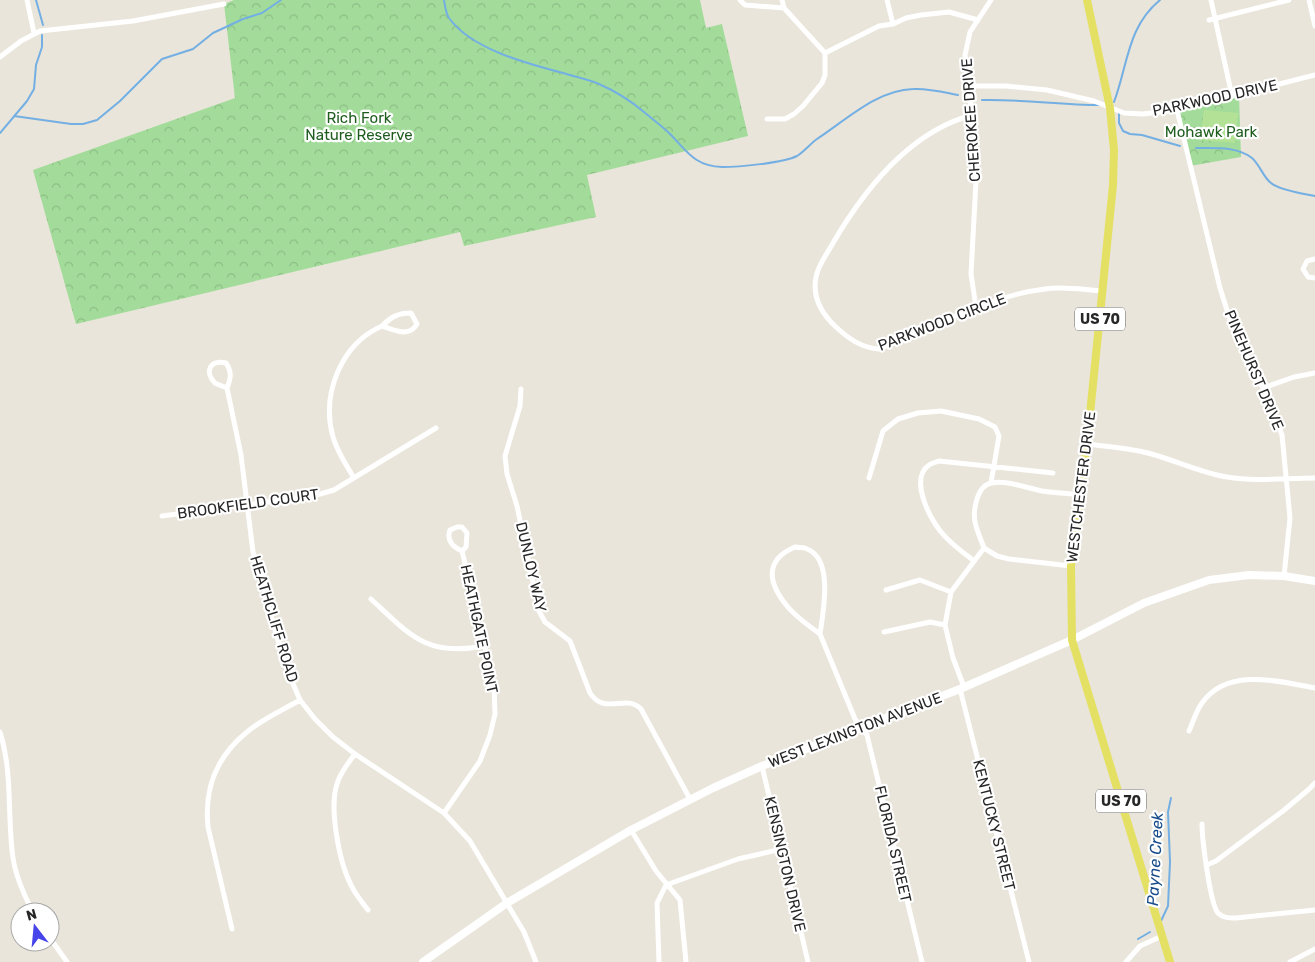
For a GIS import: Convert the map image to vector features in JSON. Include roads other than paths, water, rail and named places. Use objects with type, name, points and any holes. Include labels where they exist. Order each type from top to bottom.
[{"type":"main road","name":"WESTCHESTER DRIVE","points":[[1087,0],[1110,108],[1114,150],[1113,185],[1103,291],[1087,444],[1071,566],[1072,640],[1170,962]]},
{"type":"street","points":[[28,0],[34,33]]},
{"type":"street","points":[[740,0],[745,5],[784,8]]},
{"type":"street","points":[[767,119],[785,119],[794,114],[822,83],[825,75],[825,53],[784,8],[782,0]]},
{"type":"street","points":[[887,0],[893,24]]},
{"type":"street","name":"CHEROKEE DRIVE","points":[[976,307],[972,274],[976,181],[972,115],[965,55],[970,32],[991,0]]},
{"type":"street","points":[[1211,0],[1232,96]]},
{"type":"street","points":[[1209,20],[1289,0]]},
{"type":"street","points":[[1309,0],[1315,26]]},
{"type":"street","points":[[0,57],[34,33],[46,29],[133,21],[224,4]]},
{"type":"street","points":[[825,53],[879,26],[893,24],[906,18],[949,12],[978,20]]},
{"type":"street","name":"PARKWOOD DRIVE","points":[[969,86],[1006,86],[1047,90],[1080,97],[1124,113],[1143,114],[1177,110],[1315,76]]},
{"type":"street","name":"PINEHURST DRIVE","points":[[1177,110],[1218,279],[1231,323],[1263,388],[1282,435],[1290,518],[1284,576]]},
{"type":"street","name":"PARKWOOD CIRCLE","points":[[972,115],[944,124],[920,139],[878,180],[861,201],[819,267],[815,286],[821,309],[830,321],[846,336],[868,348],[879,349],[1006,296],[1047,288],[1103,291]]},
{"type":"street","points":[[1315,259],[1307,261],[1303,270],[1308,277],[1315,278]]},
{"type":"street","points":[[354,478],[333,437],[329,413],[332,389],[339,369],[351,348],[363,336],[382,326],[390,318],[405,313],[411,313],[417,324],[413,330],[403,332],[382,326]]},
{"type":"street","name":"HEATHCLIFF ROAD","points":[[227,388],[216,383],[212,378],[210,372],[211,366],[214,363],[226,363],[231,370],[227,388],[241,455],[253,552],[285,665],[300,700],[314,719],[333,738],[354,754],[444,813],[470,840],[524,932],[536,962]]},
{"type":"street","points":[[1263,388],[1294,376],[1315,373]]},
{"type":"street","name":"DUNLOY WAY","points":[[521,389],[520,406],[505,456],[505,464],[517,506],[539,611],[546,622],[570,641],[590,693],[595,700],[610,704],[632,703],[641,709],[690,799]]},
{"type":"street","points":[[869,478],[883,431],[898,419],[918,413],[941,411],[979,419],[995,427],[999,436],[991,483]]},
{"type":"street","name":"BROOKFIELD COURT","points":[[162,516],[313,496],[334,490],[436,428]]},
{"type":"street","points":[[1087,444],[1153,454],[1230,478],[1315,478]]},
{"type":"street","points":[[973,560],[949,541],[933,521],[922,498],[921,480],[927,466],[939,461],[1053,472]]},
{"type":"street","points":[[1071,566],[997,556],[984,548],[975,524],[976,508],[978,497],[984,487],[991,483],[1014,484],[1043,491],[1080,495]]},
{"type":"street","name":"HEATHGATE POINT","points":[[444,813],[480,760],[490,736],[495,714],[494,685],[462,551],[453,546],[449,539],[450,530],[457,527],[462,527],[468,533],[466,547],[462,551]]},
{"type":"street","points":[[795,547],[808,549],[818,558],[824,572],[825,596],[820,634],[788,608],[775,590],[772,570],[776,559],[783,552],[795,547]]},
{"type":"street","points":[[884,632],[930,622],[945,625],[951,592],[973,560],[984,548]]},
{"type":"street","name":"WEST LEXINGTON AVENUE","points":[[423,962],[507,903],[631,830],[690,799],[762,766],[962,688],[1072,640],[1144,603],[1208,580],[1249,575],[1284,576],[1315,581]]},
{"type":"street","points":[[886,590],[920,580],[951,592]]},
{"type":"street","points":[[371,599],[398,626],[416,639],[446,648],[465,649],[484,646]]},
{"type":"street","name":"KENTUCKY STREET","points":[[945,625],[1029,962]]},
{"type":"street","name":"FLORIDA STREET","points":[[820,634],[855,719],[867,735],[922,962]]},
{"type":"street","points":[[1189,731],[1201,704],[1209,694],[1228,683],[1249,679],[1277,680],[1315,688]]},
{"type":"street","points":[[232,929],[208,828],[206,810],[208,790],[217,766],[247,731],[300,700]]},
{"type":"street","points":[[0,732],[7,764],[13,857],[22,890],[28,902]]},
{"type":"street","points":[[354,754],[337,784],[334,818],[340,850],[350,884],[368,910]]},
{"type":"street","name":"KENSINGTON DRIVE","points":[[762,766],[808,962]]},
{"type":"street","points":[[1207,865],[1283,811],[1315,783]]},
{"type":"street","points":[[1202,824],[1202,838],[1216,911],[1223,916],[1236,918],[1315,910]]},
{"type":"street","points":[[631,830],[656,872],[680,900],[686,962]]},
{"type":"street","points":[[659,962],[657,903],[666,885],[738,859],[782,849]]},
{"type":"street","points":[[1126,962],[1140,946],[1162,936]]},
{"type":"street","points":[[1290,962],[1315,949]]},
{"type":"street","points":[[60,951],[68,962]]},
{"type":"waterway","points":[[36,0],[43,25]]},
{"type":"waterway","points":[[14,116],[71,124],[83,124],[97,120],[120,101],[162,59],[193,49],[213,33],[243,19],[262,13],[281,0]]},
{"type":"waterway","points":[[444,0],[449,18],[471,38],[501,54],[599,84],[623,96],[660,125],[698,161],[712,166],[729,167],[760,164],[782,161],[797,156],[817,139],[862,107],[874,100],[900,91],[924,89],[958,95]]},
{"type":"waterway","points":[[1114,102],[1135,34],[1149,11],[1160,0]]},
{"type":"waterway","points":[[0,133],[27,101],[34,89],[36,65],[42,47],[42,35]]},
{"type":"waterway","points":[[982,100],[1099,105]]},
{"type":"waterway","points":[[1119,113],[1119,123],[1123,131],[1180,146]]},
{"type":"waterway","points":[[1196,148],[1225,148],[1239,151],[1252,158],[1268,180],[1280,188],[1315,196]]},
{"type":"waterway","name":"Payne Creek","points":[[1161,921],[1168,906],[1170,862],[1168,812],[1171,798]]},
{"type":"waterway","name":"Payne Creek","points":[[1138,939],[1150,932]]},
{"type":"park label","name":"Rich Fork Nature Reserve","points":[[359,126]]},
{"type":"park label","name":"Mohawk Park","points":[[1211,132]]}]
